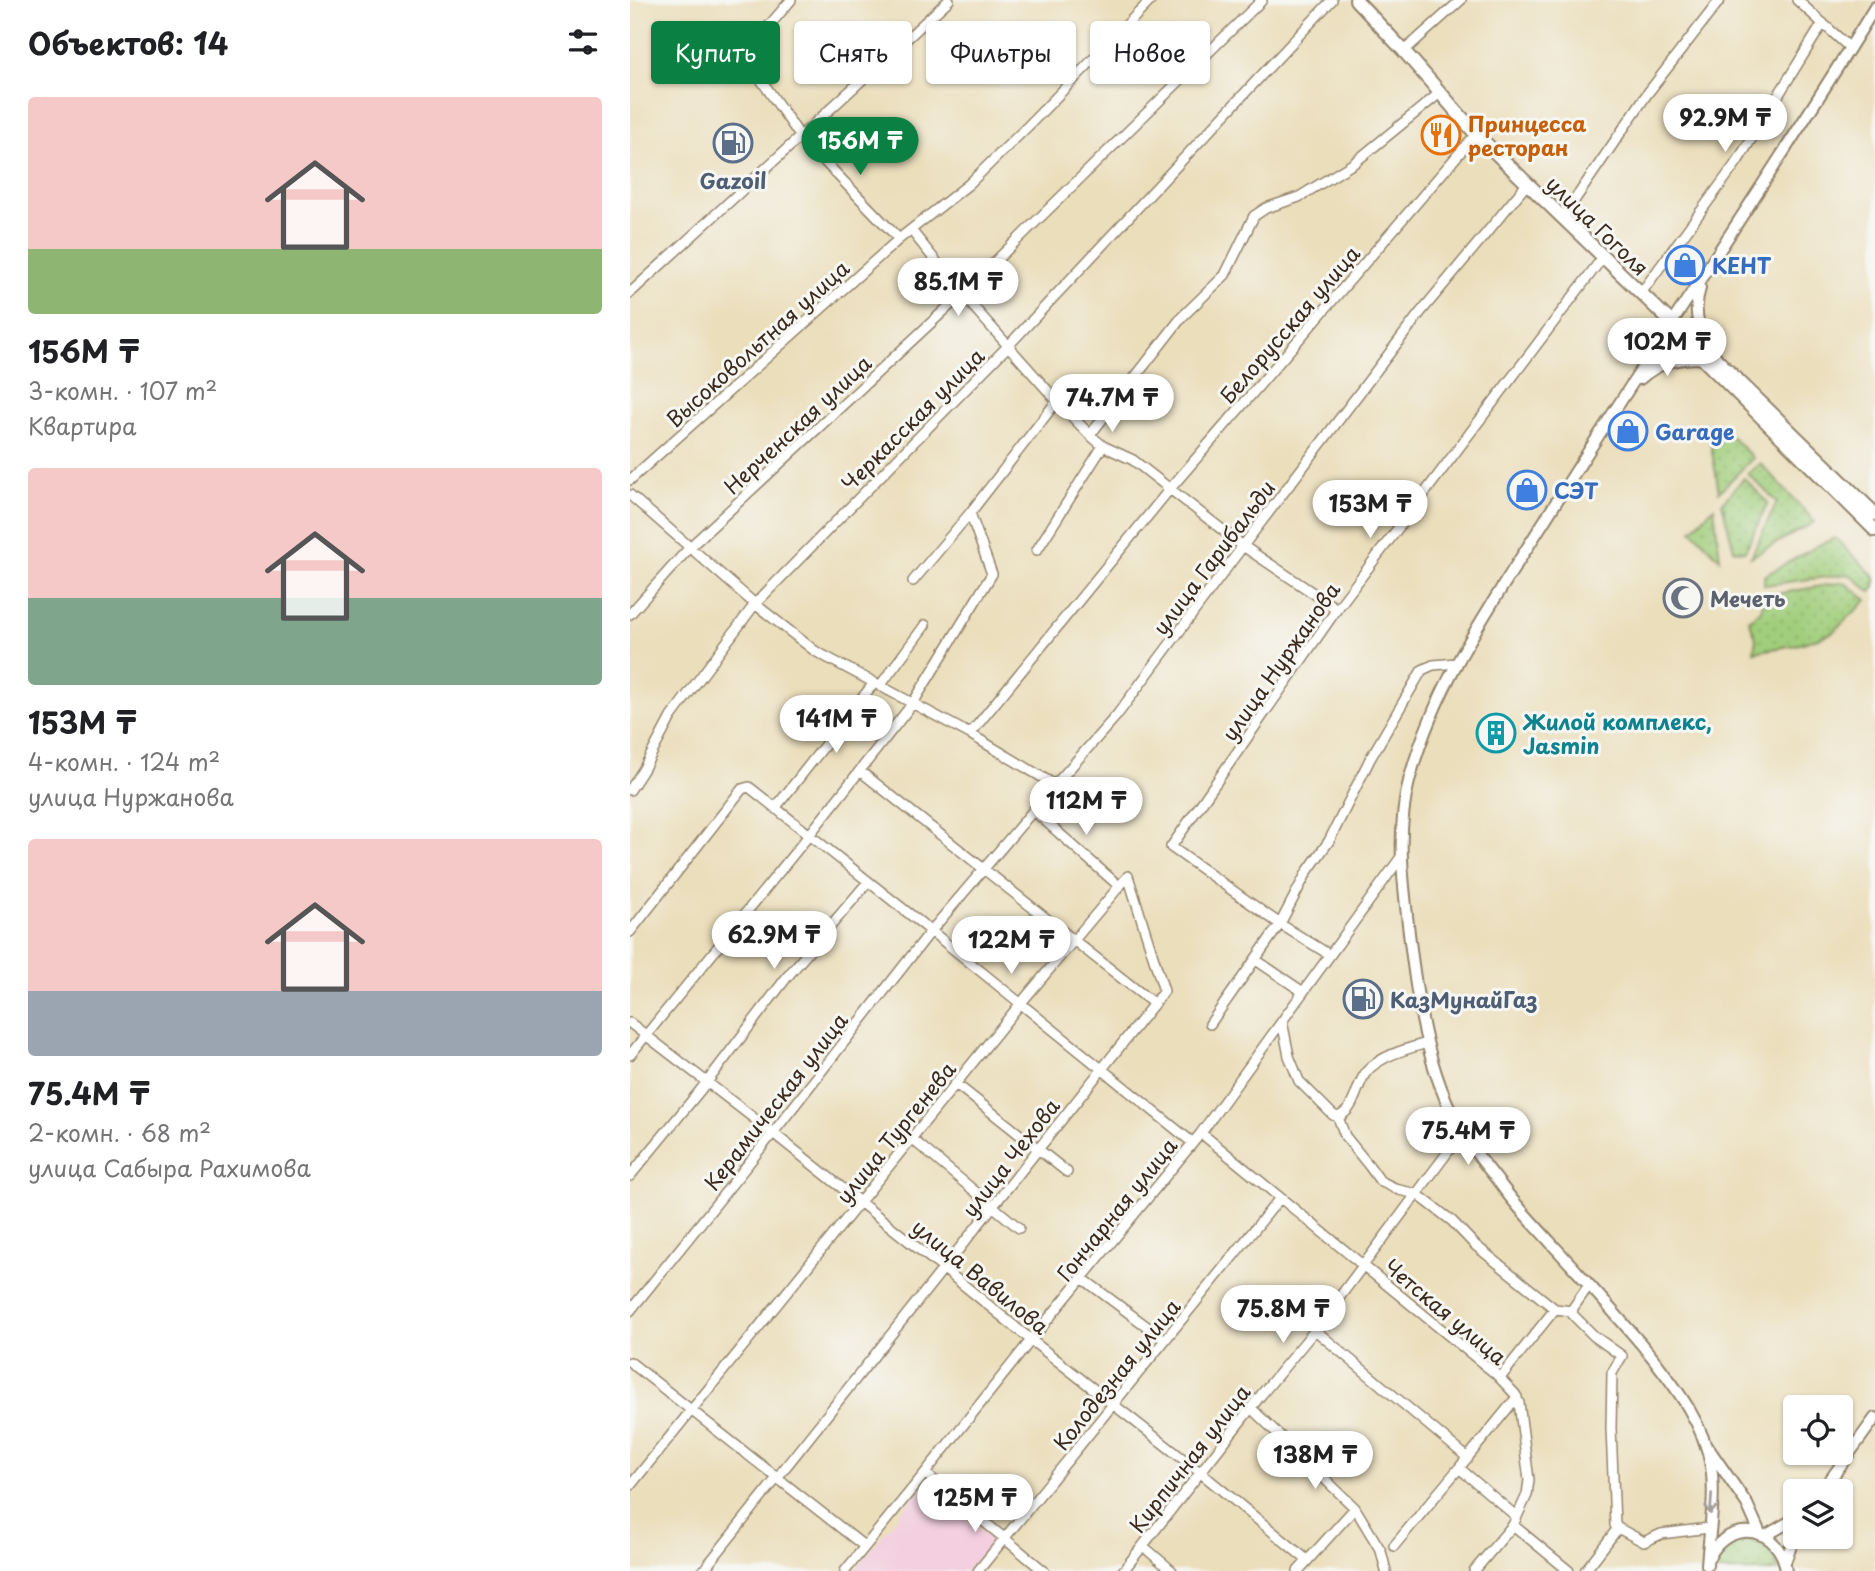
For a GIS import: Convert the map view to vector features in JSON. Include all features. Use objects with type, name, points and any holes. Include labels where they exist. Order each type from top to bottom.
[{"type":"highway","name":"улица Гоголя","points":[[1356,0],[1476,134],[1672,323]]},
{"type":"highway","points":[[1672,323],[1702,358],[1875,530]]},
{"type":"highway","points":[[1672,323],[1717,360],[1875,514]]},
{"type":"main road","points":[[1707,1568],[1711,1470],[1697,1424],[1674,1385],[1631,1331],[1510,1196],[1462,1133],[1446,1099],[1427,1043],[1412,958],[1401,858],[1401,822],[1421,743],[1457,663],[1630,387],[1875,7]]},
{"type":"main road","points":[[1704,274],[1697,297],[1697,320],[1700,332],[1717,360]]},
{"type":"main road","points":[[1630,387],[1662,363],[1702,358]]},
{"type":"main road","points":[[1831,1479],[1875,1418]]},
{"type":"main road","points":[[1705,1444],[1747,1504],[1763,1535]]},
{"type":"main road","points":[[1763,1535],[1783,1525]]},
{"type":"main road","points":[[1707,1568],[1716,1545],[1734,1533],[1745,1531],[1763,1535],[1774,1543],[1781,1551],[1785,1566]]},
{"type":"main road","points":[[1785,1566],[1791,1549]]},
{"type":"street","points":[[791,0],[744,55],[800,136],[899,239]]},
{"type":"street","points":[[630,293],[948,0]]},
{"type":"street","name":"Высоковольтная улица","points":[[630,480],[899,239],[969,184],[1151,0]]},
{"type":"street","name":"Нерченская улица","points":[[630,614],[690,547],[962,294],[1262,0]]},
{"type":"street","name":"Черкасская улица","points":[[630,790],[671,717],[755,604],[1008,346],[1332,0]]},
{"type":"street","points":[[1404,51],[1461,0]]},
{"type":"street","points":[[1563,218],[1647,94],[1720,0]]},
{"type":"street","points":[[1797,0],[1850,48]]},
{"type":"street","points":[[1641,293],[1737,162],[1823,23]]},
{"type":"street","points":[[1090,435],[1182,317],[1225,275],[1254,216],[1266,208],[1299,197],[1354,163],[1441,92]]},
{"type":"street","name":"Белорусская улица","points":[[970,734],[1169,490],[1476,134]]},
{"type":"street","name":"улица Гарибальди","points":[[1055,785],[1117,715],[1420,313],[1527,184]]},
{"type":"street","points":[[911,230],[962,294],[1090,435],[1103,446],[1133,460],[1243,546],[1337,609]]},
{"type":"street","name":"улица Нуржанова","points":[[1330,954],[1280,924],[1171,847],[1337,609],[1603,257]]},
{"type":"street","points":[[913,581],[1057,401]]},
{"type":"street","points":[[1037,550],[1103,446]]},
{"type":"street","points":[[630,495],[755,604],[815,651],[970,734],[1055,785]]},
{"type":"street","points":[[630,1055],[913,703],[992,574],[970,513]]},
{"type":"street","points":[[776,807],[925,625]]},
{"type":"street","points":[[1210,1024],[1280,924],[1307,872],[1329,841],[1370,759],[1422,670],[1433,665],[1457,663]]},
{"type":"street","points":[[860,771],[1153,1003]]},
{"type":"street","name":"Керамическая улица","points":[[630,1311],[931,931],[1055,785]]},
{"type":"street","points":[[630,932],[742,789],[750,787],[1193,1143]]},
{"type":"street","points":[[1034,811],[1119,886]]},
{"type":"street","name":"Гончарная улица","points":[[845,1571],[1201,1133],[1401,858]]},
{"type":"street","name":"улица Тургенева","points":[[630,1486],[1021,1003],[1128,876]]},
{"type":"street","name":"улица Чехова","points":[[703,1571],[1164,991],[1128,876]]},
{"type":"street","points":[[630,1176],[788,977],[868,882]]},
{"type":"street","points":[[1256,960],[1303,992]]},
{"type":"street","points":[[1282,1021],[1289,1056],[1299,1081],[1333,1115],[1338,1116],[1348,1110],[1365,1073],[1377,1062],[1427,1043]]},
{"type":"street","name":"улица Вавилова","points":[[630,1023],[1115,1404],[1307,1560]]},
{"type":"street","points":[[956,1084],[1068,1172]]},
{"type":"street","points":[[1338,1116],[1345,1136],[1380,1181],[1399,1191],[1417,1194],[1555,1309],[1572,1311]]},
{"type":"street","name":"Четская улица","points":[[1201,1133],[1500,1378],[1517,1397]]},
{"type":"street","name":"Кирпичная улица","points":[[1123,1571],[1315,1330],[1462,1133]]},
{"type":"street","points":[[912,1139],[1020,1228]]},
{"type":"street","name":"Колодезная улица","points":[[978,1571],[1280,1198]]},
{"type":"street","points":[[1082,1278],[1165,1340]]},
{"type":"street","points":[[1572,1311],[1589,1285]]},
{"type":"street","points":[[1500,1378],[1555,1309]]},
{"type":"street","points":[[1572,1311],[1594,1336],[1622,1356],[1612,1373],[1615,1525],[1644,1542],[1661,1534],[1709,1528]]},
{"type":"street","points":[[1315,1330],[1468,1458]]},
{"type":"street","points":[[630,1362],[864,1546]]},
{"type":"street","points":[[1394,1546],[1517,1397]]},
{"type":"street","points":[[1474,1571],[1515,1521],[1527,1495],[1529,1480],[1517,1397]]},
{"type":"street","points":[[1251,1409],[1355,1508],[1381,1551],[1386,1571]]},
{"type":"street","points":[[1460,1468],[1569,1571]]},
{"type":"street","points":[[925,1473],[1044,1571]]},
{"type":"street","points":[[1298,1571],[1355,1508]]},
{"type":"street","points":[[1585,1571],[1618,1528]]},
{"type":"street","points":[[1143,1546],[1171,1571]]},
{"type":"shaded area","points":[[923,1485],[993,1540],[968,1571],[854,1571]]},
{"type":"green space","points":[[1731,436],[1753,458],[1719,492],[1710,440]]},
{"type":"green space","points":[[1760,463],[1815,522],[1751,557],[1777,502],[1748,474]]},
{"type":"green space","points":[[1744,478],[1768,503],[1745,551],[1734,550],[1722,503]]},
{"type":"green space","points":[[1714,507],[1720,559],[1692,530]]},
{"type":"green space","points":[[1835,538],[1875,577],[1875,587],[1871,592],[1849,574],[1764,585],[1764,576]]},
{"type":"green space","points":[[1844,582],[1867,600],[1832,633],[1800,644],[1754,652],[1756,638],[1749,620],[1761,610],[1765,596]]},
{"type":"green space","points":[[1746,1540],[1764,1546],[1775,1559],[1778,1571],[1715,1571],[1724,1550],[1734,1543]]},
{"type":"place","name":"Принцесса ресторан","points":[[1441,135]]},
{"type":"place","name":"Gazoil","points":[[733,143]]},
{"type":"place","name":"КЕНТ","points":[[1685,265]]},
{"type":"place","name":"Garage","points":[[1628,431]]},
{"type":"place","name":"СЭТ","points":[[1527,490]]},
{"type":"place","name":"Мечеть","points":[[1683,598]]},
{"type":"place","name":"Жилой комплекс, Jasmin","points":[[1496,733]]},
{"type":"place","name":"КазМунайГаз","points":[[1363,999]]}]
